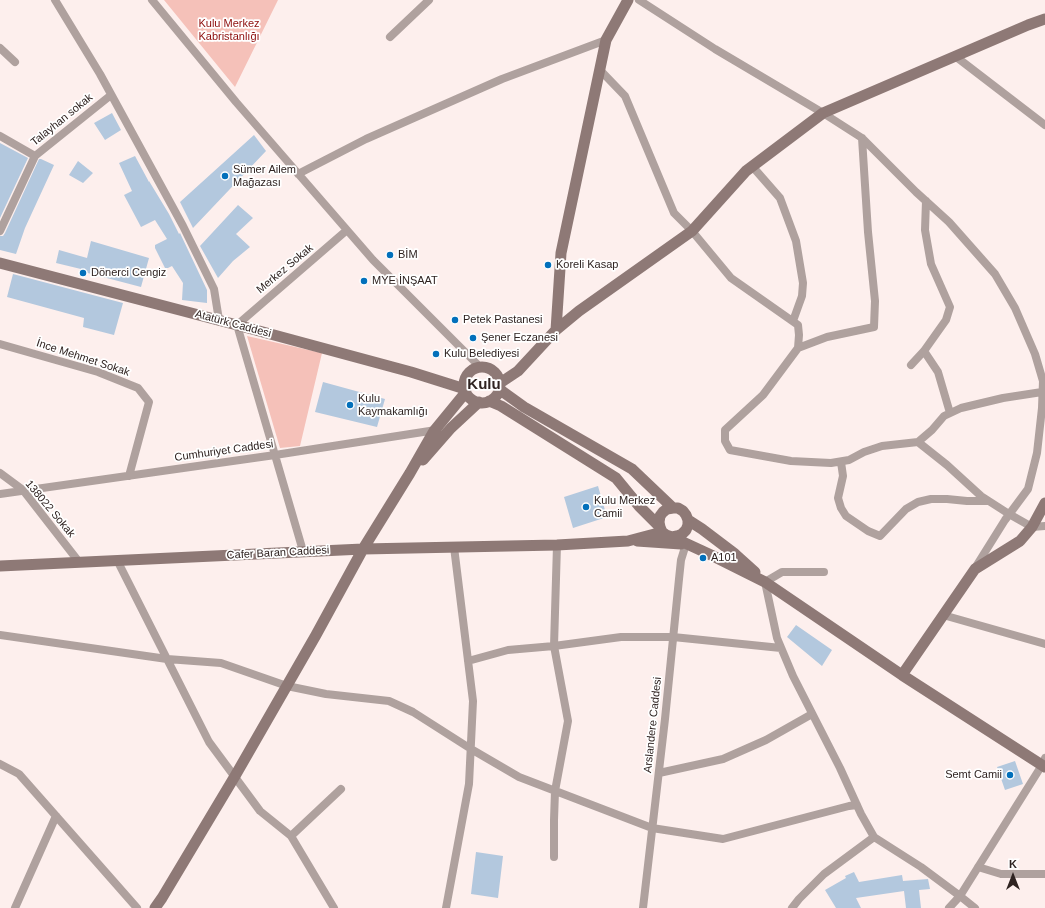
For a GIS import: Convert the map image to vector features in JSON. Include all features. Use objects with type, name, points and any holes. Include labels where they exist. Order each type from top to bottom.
[{"type":"street","points":[[55,0],[112,95],[183,226],[214,289],[219,320]]},
{"type":"street","points":[[152,0],[236,102],[373,260],[480,367]]},
{"type":"street","points":[[390,37],[429,0]]},
{"type":"street","points":[[556,330],[561,253],[606,40],[628,0]]},
{"type":"street","points":[[639,0],[715,49],[862,138],[949,222],[995,274],[1015,308],[1035,354],[1043,381],[1042,408],[1037,453],[1028,489],[1009,514],[975,569],[902,675]]},
{"type":"street","points":[[410,474],[451,428],[484,402],[496,396],[500,386],[518,372],[556,330],[579,311],[692,231],[746,171],[823,113],[1045,19]]},
{"type":"street","points":[[298,174],[366,140],[502,79],[606,40]]},
{"type":"street","points":[[0,48],[15,62]]},
{"type":"street","points":[[955,56],[1045,125]]},
{"type":"street","points":[[600,70],[625,96],[674,213],[692,231],[731,278],[798,325],[800,335],[798,348],[763,395],[725,430],[725,441],[730,450],[790,461],[830,463],[841,462],[882,446],[918,442],[932,430],[944,416],[961,408],[1042,392]]},
{"type":"street","name":"Talayhan sokak","points":[[0,231],[35,156],[112,95]]},
{"type":"street","points":[[0,136],[35,156]]},
{"type":"street","points":[[798,348],[827,337],[874,327],[875,301],[868,232],[862,138]]},
{"type":"street","points":[[752,166],[780,198],[796,241],[803,283],[802,296],[793,321]]},
{"type":"street","points":[[911,365],[924,351],[946,320],[950,307],[931,264],[925,230],[926,201]]},
{"type":"street","name":"Merkez Sokak","points":[[237,325],[347,230]]},
{"type":"street","name":"Atatürk Caddesi","points":[[0,264],[219,320],[411,372],[465,391]]},
{"type":"street","points":[[237,325],[303,552]]},
{"type":"street","name":"İnce Mehmet Sokak","points":[[0,344],[98,372],[138,388],[149,402],[129,476]]},
{"type":"street","points":[[924,351],[938,372],[950,413]]},
{"type":"street","points":[[673,508],[632,469],[524,407],[500,386],[498,377],[491,369],[480,367],[474,369],[466,376],[464,382],[465,391],[469,397],[473,400],[501,406],[616,478],[639,506],[664,532],[765,582],[902,675],[1044,763],[960,896],[949,908]]},
{"type":"street","points":[[155,908],[235,776],[287,686],[362,549],[410,474],[434,431],[465,391]]},
{"type":"street","name":"Cumhuriyet Caddesi","points":[[0,494],[275,455],[451,428]]},
{"type":"street","points":[[918,442],[988,501],[1032,527],[1045,526]]},
{"type":"street","points":[[841,462],[843,476],[838,498],[841,508],[846,516],[868,531],[880,536],[906,509],[918,502],[931,499],[988,501]]},
{"type":"street","name":"138022 Sokak","points":[[0,473],[22,490],[79,562]]},
{"type":"street","points":[[975,569],[1020,541],[1032,527],[1045,502]]},
{"type":"street","points":[[628,541],[664,532],[677,536],[682,534],[688,526],[688,520],[683,511],[678,508],[673,508],[667,509],[663,512],[660,516],[659,522],[664,532]]},
{"type":"street","points":[[688,520],[735,554],[765,582],[777,638],[781,648],[793,676],[874,837],[921,867],[975,908]]},
{"type":"street","points":[[628,541],[686,544]]},
{"type":"street","name":"Cafer Baran Caddesi","points":[[0,566],[362,549],[557,545],[628,541]]},
{"type":"street","name":"Arslandere Caddesi","points":[[643,908],[665,719],[680,567],[686,544]]},
{"type":"street","points":[[554,857],[556,790],[568,721],[554,646],[557,545]]},
{"type":"street","points":[[446,908],[470,784],[473,701],[454,547]]},
{"type":"street","points":[[117,560],[209,742],[260,811],[291,836],[334,908]]},
{"type":"street","points":[[765,582],[782,572],[824,572]]},
{"type":"street","points":[[943,615],[1045,644]]},
{"type":"street","points":[[0,635],[167,659],[221,663],[287,686],[326,694],[389,700],[413,712],[471,749],[519,776],[652,828],[723,839],[857,805]]},
{"type":"street","points":[[468,661],[508,650],[554,646],[620,637],[673,636],[781,648]]},
{"type":"street","points":[[659,773],[723,759],[766,740],[812,714]]},
{"type":"street","points":[[0,764],[19,774],[137,908]]},
{"type":"street","points":[[291,836],[341,788]]},
{"type":"street","points":[[15,908],[56,816]]},
{"type":"street","points":[[792,908],[824,874],[874,837]]},
{"type":"street","points":[[978,867],[1001,874],[1045,874]]},
{"type":"green space","name":"Kulu Merkez Kabristanlığı","points":[[164,0],[278,0],[235,87]]},
{"type":"green space","points":[[247,336],[322,353],[300,446],[280,448]]},
{"type":"building","points":[[112,113],[121,130],[105,140],[94,123]]},
{"type":"building","name":"Sümer Ailem Mağazası","points":[[254,135],[266,151],[193,228],[180,202]]},
{"type":"building","points":[[0,143],[28,158],[0,218]]},
{"type":"building","points":[[135,156],[179,234],[180,233],[207,290],[207,303],[182,300],[183,283],[172,266],[165,268],[155,248],[155,245],[167,239],[155,220],[141,227],[124,195],[132,191],[119,163]]},
{"type":"building","points":[[39,159],[54,165],[25,228],[16,254],[0,250],[0,236],[3,236],[5,233]]},
{"type":"building","points":[[78,161],[93,173],[83,183],[69,175]]},
{"type":"building","points":[[238,205],[253,218],[236,234],[250,247],[233,261],[218,278],[200,246]]},
{"type":"building","points":[[91,241],[149,258],[141,287],[56,263],[59,250],[87,258]]},
{"type":"building","points":[[13,274],[123,303],[114,335],[83,327],[84,318],[7,297]]},
{"type":"building","name":"Kulu Kaymakamlığı","points":[[323,382],[385,399],[377,427],[315,412]]},
{"type":"building","name":"Kulu Merkez Camii","points":[[598,486],[607,517],[573,528],[564,497]]},
{"type":"building","points":[[796,625],[832,650],[822,666],[787,637]]},
{"type":"building","name":"Semt Camii","points":[[1015,761],[1023,784],[1005,790],[997,767]]},
{"type":"building","points":[[476,852],[503,856],[498,898],[471,894]]},
{"type":"building","points":[[854,872],[859,882],[902,875],[903,881],[928,879],[930,889],[919,890],[921,908],[906,908],[904,891],[856,898],[861,908],[836,908],[825,890],[846,878],[845,876]]},
{"type":"place","name":"Sümer Ailem Mağazası","points":[[225,176]]},
{"type":"place","name":"BİM","points":[[390,255]]},
{"type":"place","name":"Koreli Kasap","points":[[548,265]]},
{"type":"place","name":"Dönerci Cengiz","points":[[83,273]]},
{"type":"place","name":"MYE İNŞAAT","points":[[364,281]]},
{"type":"place","name":"Petek Pastanesi","points":[[455,320]]},
{"type":"place","name":"Şener Eczanesi","points":[[473,338]]},
{"type":"place","name":"Kulu Belediyesi","points":[[436,354]]},
{"type":"place","name":"Kulu Kaymakamlığı","points":[[350,405]]},
{"type":"place","name":"Kulu Merkez Camii","points":[[586,507]]},
{"type":"place","name":"A101","points":[[703,558]]},
{"type":"place","name":"Semt Camii","points":[[1010,775]]},
{"type":"district","name":"Kulu","points":[[484,385]]}]
